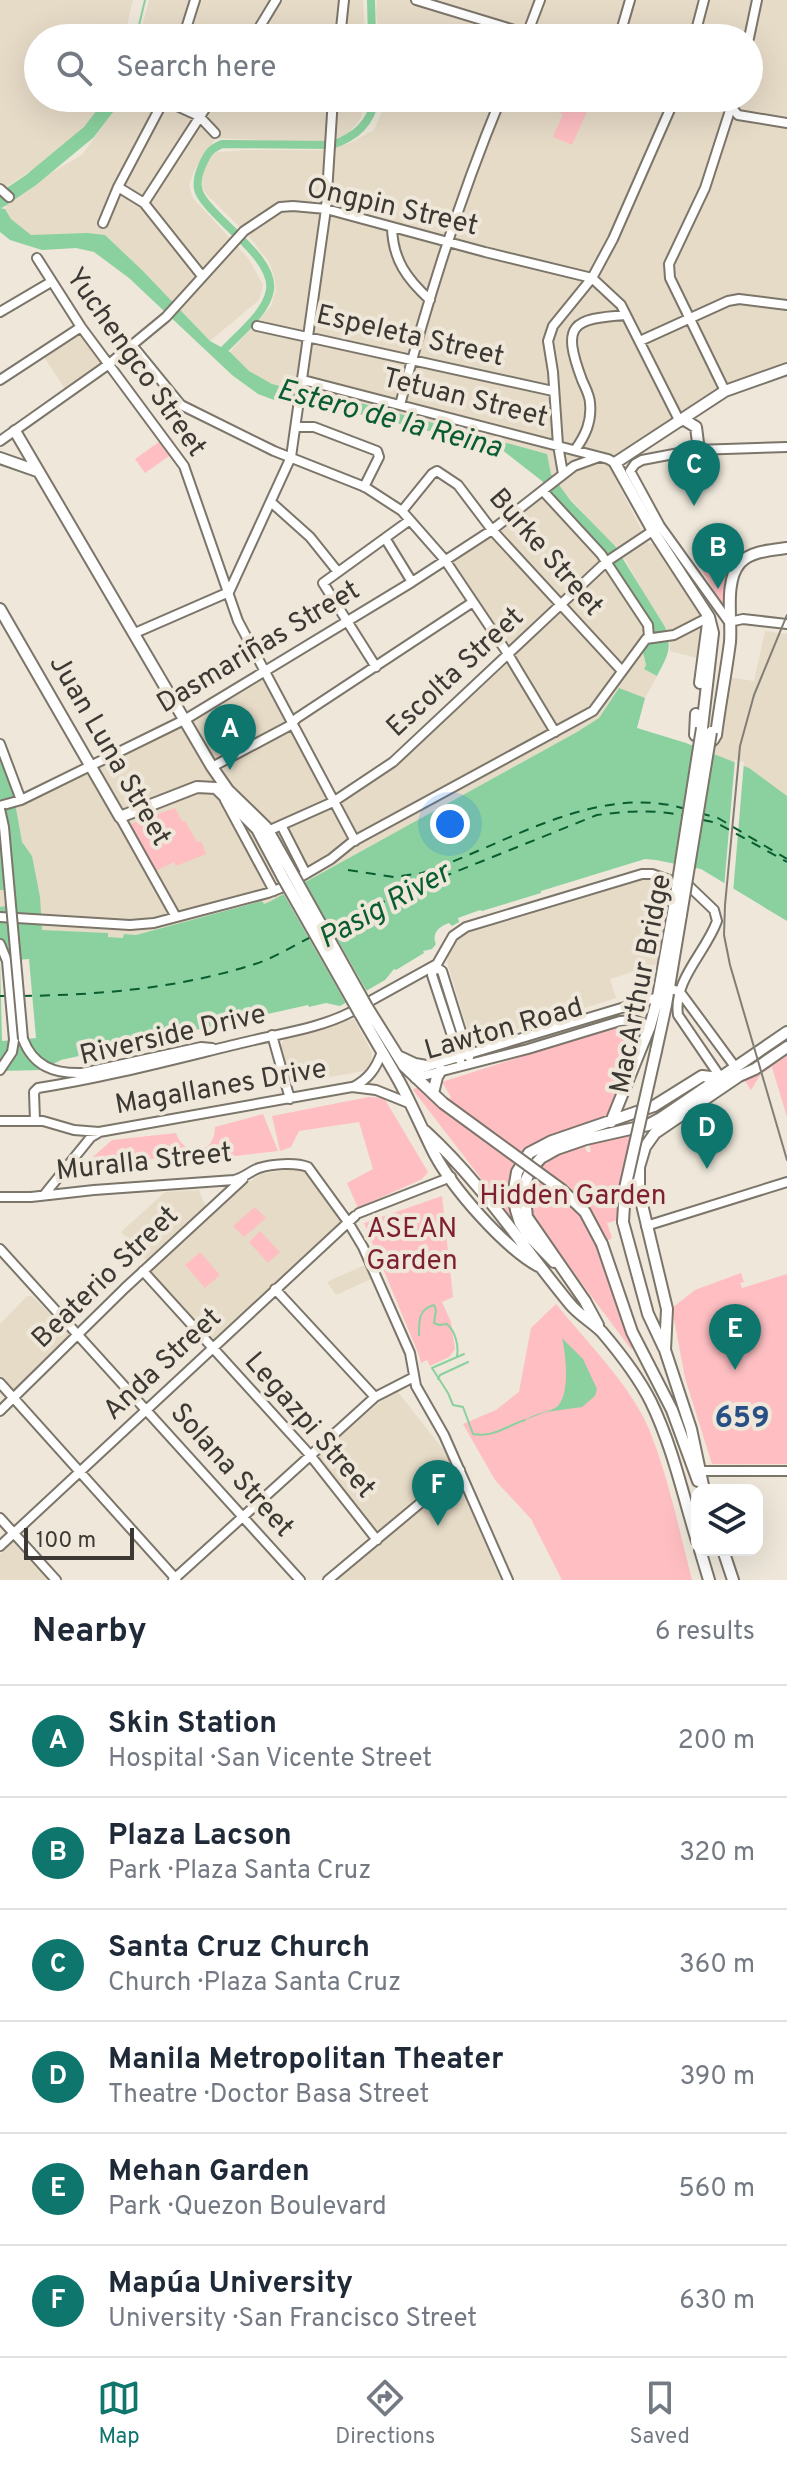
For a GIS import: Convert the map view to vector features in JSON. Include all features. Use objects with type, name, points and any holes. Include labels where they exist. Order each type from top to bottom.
[{"type":"main road","points":[[709,617],[615,463],[725,391],[787,369]]},
{"type":"main road","points":[[682,420],[696,427],[699,435],[695,450]]},
{"type":"main road","points":[[15,431],[212,767],[228,790],[268,831],[286,874]]},
{"type":"main road","points":[[0,458],[39,472]]},
{"type":"main road","name":"MacArthur Bridge","points":[[611,1122],[650,1026],[677,914],[705,734],[729,622],[735,572],[750,555],[787,548]]},
{"type":"main road","name":"Juan Luna Street","points":[[0,609],[120,817]]},
{"type":"main road","name":"MacArthur Bridge","points":[[705,734],[713,633],[709,617]]},
{"type":"main road","points":[[197,787],[212,767]]},
{"type":"main road","points":[[120,817],[197,787],[216,788],[257,829],[362,1008],[435,1155],[499,1234],[524,1258],[540,1266]]},
{"type":"main road","name":"MacArthur Bridge","points":[[665,1350],[648,1314],[623,1222],[625,1188],[656,1051],[675,990],[677,914]]},
{"type":"main road","points":[[362,1008],[412,1075],[443,1103],[562,1190],[585,1212],[602,1244],[632,1332],[672,1410],[701,1484]]},
{"type":"main road","points":[[703,1484],[691,1429],[665,1350],[667,1309],[646,1226],[638,1178],[643,1153],[651,1137],[739,1076],[755,1069],[782,1045],[787,1032]]},
{"type":"main road","points":[[691,1522],[656,1412],[527,1217],[524,1190],[531,1169],[541,1158],[557,1149],[655,1122],[736,1068],[782,1045]]},
{"type":"main road","points":[[397,1055],[406,1061],[426,1066]]},
{"type":"main road","points":[[433,1093],[441,1070]]},
{"type":"main road","points":[[561,1269],[520,1223],[513,1195],[517,1172],[529,1153],[537,1147],[654,1106],[702,1076],[721,1078]]},
{"type":"main road","points":[[425,1131],[447,1151],[573,1308],[600,1331]]},
{"type":"main road","points":[[702,1556],[709,1580]]},
{"type":"main road","points":[[725,1556],[733,1580]]},
{"type":"street","points":[[187,24],[195,0]]},
{"type":"street","points":[[261,24],[276,0]]},
{"type":"street","points":[[341,24],[344,0]]},
{"type":"street","points":[[416,0],[490,24]]},
{"type":"street","points":[[531,24],[540,0]]},
{"type":"street","points":[[623,24],[630,0]]},
{"type":"street","points":[[698,24],[704,0]]},
{"type":"street","points":[[752,24],[757,0]]},
{"type":"street","points":[[103,223],[118,187],[158,112]]},
{"type":"street","points":[[191,112],[215,133]]},
{"type":"street","points":[[144,203],[202,112]]},
{"type":"street","points":[[135,633],[229,592],[291,457],[326,209],[332,112]]},
{"type":"street","points":[[400,405],[448,243],[495,112]]},
{"type":"street","points":[[563,474],[548,341],[553,326],[592,278],[613,239],[669,112]]},
{"type":"street","points":[[725,391],[670,278],[669,264],[705,188],[730,112]]},
{"type":"street","points":[[737,112],[738,115],[787,123]]},
{"type":"street","points":[[118,187],[144,203],[202,276]]},
{"type":"street","points":[[0,189],[9,197]]},
{"type":"street","name":"Ongpin Street","points":[[0,441],[109,364],[166,317],[244,231],[280,207],[326,209],[592,278],[621,305],[682,420]]},
{"type":"street","points":[[392,228],[397,258],[404,273],[430,300]]},
{"type":"street","name":"Yuchengco Street","points":[[37,258],[81,327],[184,466],[238,621],[355,841]]},
{"type":"street","points":[[0,312],[51,282]]},
{"type":"street","points":[[640,341],[728,301],[739,299],[787,305]]},
{"type":"street","points":[[575,450],[588,430],[591,402],[572,347],[573,334],[578,325],[591,318],[626,315]]},
{"type":"street","name":"Espeleta Street","points":[[257,326],[553,391]]},
{"type":"street","points":[[0,380],[81,327]]},
{"type":"street","points":[[132,345],[181,405],[274,451],[364,487],[402,511],[445,560],[508,654],[555,732]]},
{"type":"street","name":"Tetuan Street","points":[[303,380],[558,445],[615,463]]},
{"type":"street","points":[[297,427],[314,427],[377,451],[379,457],[364,487]]},
{"type":"street","points":[[787,447],[695,450],[642,460],[630,471],[657,528],[729,622],[743,619],[787,624]]},
{"type":"street","name":"Dasmariñas Street","points":[[0,807],[92,767],[186,719],[492,530],[574,466],[599,457]]},
{"type":"street","name":"Burke Street","points":[[402,511],[437,471],[458,485],[492,530],[622,671]]},
{"type":"street","points":[[545,489],[608,561],[647,623],[651,637]]},
{"type":"street","points":[[272,503],[310,537],[338,572]]},
{"type":"street","points":[[376,667],[323,587],[325,580],[410,520]]},
{"type":"street","name":"Escolta Street","points":[[268,831],[333,802],[393,762],[608,561],[657,528]]},
{"type":"street","points":[[385,538],[412,582]]},
{"type":"street","points":[[212,767],[292,723],[473,602]]},
{"type":"street","points":[[281,825],[304,875],[355,841],[593,711],[651,637],[669,636],[709,617]]},
{"type":"street","points":[[0,744],[18,800]]},
{"type":"street","points":[[1,917],[130,925],[154,923],[277,890],[223,796]]},
{"type":"street","points":[[0,807],[23,1039],[32,1056],[46,1068],[69,1073],[93,1071],[201,1047],[221,1048]]},
{"type":"street","name":"Juan Luna Street","points":[[120,817],[176,917]]},
{"type":"street","name":"Riverside Drive","points":[[35,1121],[34,1092],[38,1088],[327,1022],[362,1008],[434,966],[441,960],[453,936],[466,927],[642,874],[672,881]]},
{"type":"street","points":[[690,887],[714,910],[717,921],[675,990],[679,1020],[721,1078]]},
{"type":"street","points":[[0,944],[7,961],[14,1040],[12,1052],[0,1070]]},
{"type":"street","points":[[434,966],[442,971],[464,1061]]},
{"type":"street","points":[[675,990],[736,1068]]},
{"type":"street","name":"Lawton Road","points":[[412,1075],[441,1070],[658,997]]},
{"type":"street","name":"Lawton Road","points":[[412,1075],[426,1066],[464,1061],[620,1021],[634,1020],[650,1026]]},
{"type":"street","points":[[272,1035],[290,1099]]},
{"type":"street","name":"Magallanes Drive","points":[[352,1087],[368,1078],[382,1052]]},
{"type":"street","name":"Magallanes Drive","points":[[0,1121],[45,1122],[74,1130],[99,1132],[352,1087],[376,1090],[411,1104]]},
{"type":"street","name":"Magallanes Drive","points":[[44,1195],[91,1137],[99,1132]]},
{"type":"street","name":"Muralla Street","points":[[0,1197],[243,1178],[259,1168],[308,1167],[354,1217],[363,1247],[410,1353],[414,1377],[460,1470],[508,1580]]},
{"type":"street","name":"Anda Street","points":[[0,1546],[354,1217],[451,1177]]},
{"type":"street","name":"Beaterio Street","points":[[0,1411],[243,1178]]},
{"type":"street","points":[[646,1226],[787,1182]]},
{"type":"street","name":"Solana Street","points":[[0,1249],[300,1580]]},
{"type":"street","name":"Legazpi Street","points":[[143,1271],[310,1455],[377,1540]]},
{"type":"street","points":[[275,1289],[375,1397]]},
{"type":"street","points":[[0,1383],[175,1579],[375,1397],[414,1377]]},
{"type":"street","points":[[328,1580],[460,1470]]},
{"type":"street","points":[[702,1471],[787,1471]]},
{"type":"street","points":[[0,1518],[56,1580]]},
{"type":"shaded area","points":[[0,0],[133,0],[127,24],[24,24],[24,112],[95,112],[86,129],[0,191]]},
{"type":"shaded area","points":[[149,0],[363,0],[364,24],[143,24]]},
{"type":"shaded area","points":[[377,0],[787,0],[787,362],[731,383],[607,462],[648,543],[658,545],[697,611],[705,629],[701,659],[670,651],[670,641],[626,561],[561,488],[551,474],[546,454],[346,399],[314,395],[272,384],[248,371],[230,352],[271,306],[276,289],[274,276],[269,262],[247,234],[207,195],[202,188],[201,176],[210,157],[217,152],[324,150],[350,143],[374,130],[382,112],[763,112],[763,24],[378,24]]},
{"type":"shaded area","points":[[113,112],[361,112],[361,118],[348,134],[324,143],[216,138],[194,171],[189,186],[193,198],[249,259],[263,285],[259,300],[210,341],[105,235],[31,235],[11,219],[5,209],[8,198],[82,155]]},
{"type":"shaded area","points":[[81,332],[104,363],[65,389],[44,357]]},
{"type":"shaded area","points":[[547,488],[605,552],[653,625],[656,632],[643,652],[644,669],[657,676],[645,698],[619,689],[599,718],[577,732],[263,904],[262,901],[136,935],[124,934],[124,938],[108,937],[107,933],[0,929],[0,806],[92,767],[264,673],[333,802],[378,773],[507,654],[445,560]]},
{"type":"shaded area","points":[[765,631],[787,634],[787,796],[713,755],[726,677],[754,681]]},
{"type":"shaded area","points":[[640,878],[653,880],[668,889],[660,963],[610,979],[616,998],[472,1044],[447,962],[451,946],[461,934]]},
{"type":"shaded area","points":[[354,1019],[372,1053],[371,1065],[364,1071],[289,1084],[281,1046],[285,1037]]},
{"type":"shaded area","points":[[294,1169],[305,1171],[342,1222],[213,1343],[149,1272],[249,1182],[261,1174]]},
{"type":"shaded area","points":[[199,1190],[206,1207],[148,1262],[121,1232],[165,1192]]},
{"type":"shaded area","points":[[365,1265],[371,1279],[336,1295],[327,1282]]},
{"type":"shaded area","points":[[27,1296],[32,1296],[69,1333],[70,1338],[14,1392],[0,1377],[0,1324]]},
{"type":"shaded area","points":[[397,1391],[446,1453],[453,1471],[377,1534],[316,1456]]},
{"type":"shaded area","points":[[455,1481],[501,1580],[335,1580]]},
{"type":"shaded area","points":[[13,1542],[48,1580],[0,1580],[0,1554]]},
{"type":"green space","points":[[558,112],[587,112],[572,145],[553,137],[563,114]]},
{"type":"green space","points":[[159,442],[169,456],[145,473],[135,459]]},
{"type":"green space","points":[[728,559],[722,605],[700,567]]},
{"type":"green space","points":[[175,808],[197,842],[201,841],[206,854],[176,866],[174,862],[156,871],[130,824]]},
{"type":"green space","points":[[635,1023],[645,1028],[611,1115],[528,1146],[514,1163],[507,1189],[513,1220],[413,1090],[419,1086],[444,1106],[451,1097],[442,1082]]},
{"type":"green space","points":[[787,1052],[787,1117],[772,1067],[761,1074],[751,1090],[744,1079]]},
{"type":"green space","points":[[369,1097],[384,1098],[428,1172],[422,1179],[358,1208],[347,1183],[373,1169],[359,1122],[299,1131],[291,1147],[280,1151],[272,1116]]},
{"type":"green space","points":[[263,1114],[278,1151],[84,1165],[112,1140],[176,1133],[186,1147],[199,1150],[210,1143],[215,1127]]},
{"type":"green space","name":"Hidden Garden","points":[[633,1130],[618,1198],[618,1220],[607,1223],[612,1238],[599,1246],[631,1349],[540,1228],[532,1210],[530,1192],[535,1174],[552,1156],[584,1145],[587,1152],[591,1152],[589,1144]]},
{"type":"green space","name":"ASEAN Garden","points":[[442,1196],[453,1297],[442,1302],[451,1322],[455,1349],[449,1357],[430,1366],[427,1360],[421,1363],[364,1223]]},
{"type":"green space","points":[[255,1207],[266,1218],[244,1237],[233,1226]]},
{"type":"green space","points":[[260,1231],[280,1252],[268,1263],[249,1242]]},
{"type":"green space","points":[[200,1252],[220,1275],[205,1288],[185,1265]]},
{"type":"green space","points":[[741,1273],[742,1288],[787,1274],[787,1464],[712,1464],[685,1378],[672,1308],[695,1290]]},
{"type":"green space","points":[[556,1304],[619,1379],[648,1427],[673,1502],[692,1580],[562,1580],[531,1519],[495,1480],[463,1424],[496,1410],[519,1392],[531,1328]]},
{"type":"water","name":"Estero de la Reina","points":[[0,208],[5,209],[11,219],[31,235],[105,235],[210,341],[230,352],[249,371],[272,384],[314,395],[346,399],[547,454],[551,474],[571,501],[615,546],[665,627],[669,647],[657,676],[644,669],[643,652],[655,632],[653,625],[605,552],[551,495],[542,481],[501,449],[364,415],[282,403],[258,394],[232,375],[129,278],[94,252],[76,248],[42,250],[10,240],[0,232]]},
{"type":"water","name":"Pasig River","points":[[619,688],[645,698],[637,728],[749,768],[787,796],[787,921],[701,869],[645,859],[458,918],[459,922],[452,926],[449,923],[437,930],[436,944],[432,949],[423,951],[394,969],[385,980],[340,1006],[326,1003],[308,1005],[61,1060],[42,1070],[0,1071],[0,907],[6,906],[4,890],[0,890],[0,759],[12,786],[22,842],[32,856],[40,897],[42,930],[108,933],[108,937],[123,938],[124,934],[136,935],[271,901],[577,732],[599,718]]},
{"type":"water","points":[[562,1338],[583,1359],[597,1389],[595,1396],[582,1407],[546,1412],[525,1420],[560,1403],[566,1376]]},
{"type":"pier","points":[[735,759],[744,762],[733,893],[724,888]]},
{"type":"pier","points":[[303,879],[369,995],[348,1007],[282,891]]},
{"type":"pier","points":[[29,959],[36,1038],[2,1041],[0,961]]},
{"type":"waterway","points":[[139,24],[145,0]]},
{"type":"waterway","points":[[371,0],[372,24]]},
{"type":"waterway","points":[[0,201],[89,132],[104,112]]},
{"type":"waterway","points":[[221,353],[257,316],[270,290],[263,265],[243,240],[208,206],[199,192],[198,177],[207,155],[222,144],[332,145],[349,138],[361,128],[371,112]]},
{"type":"waterway","points":[[419,1335],[422,1313],[434,1305],[434,1323],[450,1327],[456,1338],[457,1356]]},
{"type":"waterway","points":[[464,1354],[432,1368],[453,1405],[463,1407],[473,1434],[493,1433],[525,1420]]},
{"type":"waterway","points":[[438,1379],[440,1375],[468,1362]]},
{"type":"ferry route","points":[[348,870],[394,877],[422,873],[552,820],[585,810],[619,804],[652,803],[686,809]]},
{"type":"ferry route","points":[[327,929],[393,897],[597,815],[641,811],[685,816]]},
{"type":"ferry route","points":[[700,813],[718,818],[787,859]]},
{"type":"ferry route","points":[[703,820],[717,823],[787,862]]},
{"type":"ferry route","points":[[22,996],[110,992],[198,979],[262,961],[311,937]]},
{"type":"ferry route","points":[[0,996],[8,996]]},
{"type":"tram line","points":[[787,615],[754,695],[740,746],[724,935],[787,1160]]},
{"type":"place","name":"Santa Cruz Church","points":[[694,506]]},
{"type":"place","name":"Plaza Lacson","points":[[718,589]]},
{"type":"place","name":"Skin Station","points":[[230,770]]},
{"type":"place","name":"Manila Metropolitan Theater","points":[[707,1169]]},
{"type":"place","name":"Mehan Garden","points":[[735,1370]]},
{"type":"place","name":"Mapúa University","points":[[438,1526]]},
{"type":"district","name":"659","points":[[742,1419]]}]
